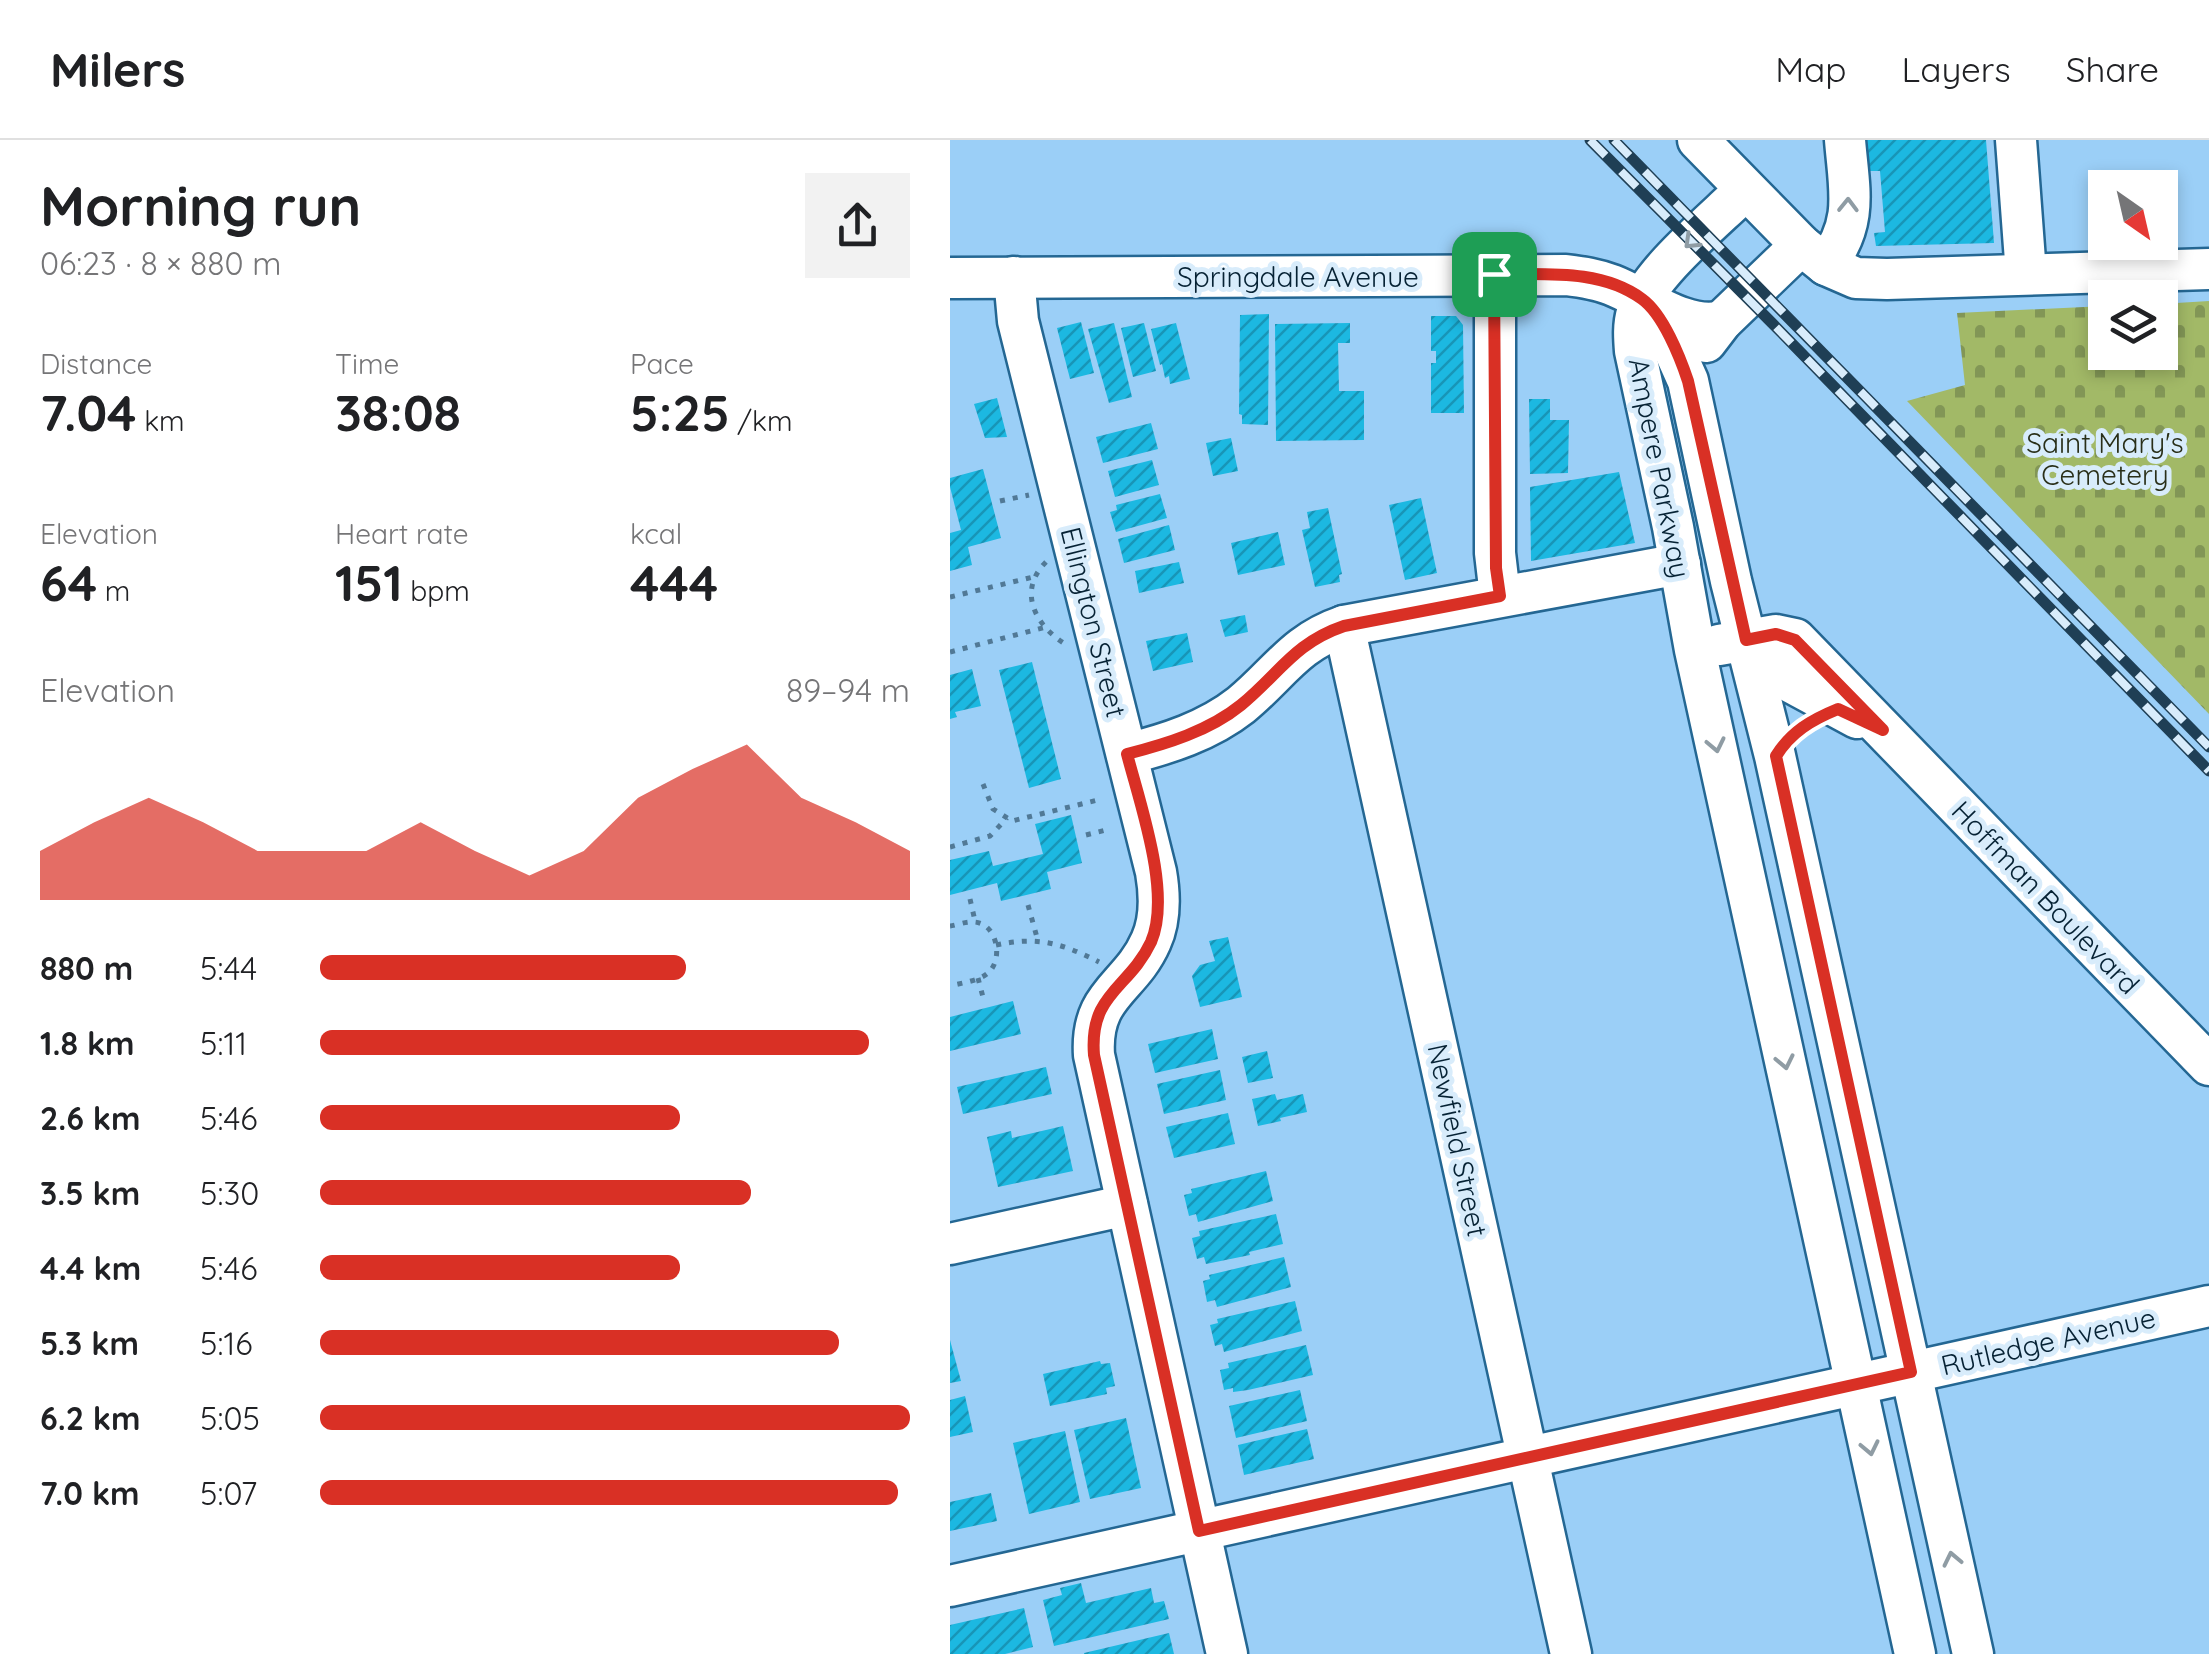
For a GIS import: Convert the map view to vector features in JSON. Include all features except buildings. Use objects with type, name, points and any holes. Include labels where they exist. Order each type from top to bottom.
[{"type":"street","points":[[1698,140],[1814,255],[1856,278],[2209,268]]},
{"type":"street","points":[[1688,381],[1699,352],[1722,321],[1814,255],[1841,243],[1849,218],[1845,140]]},
{"type":"street","points":[[2016,140],[2026,274]]},
{"type":"street","points":[[1642,299],[1662,271],[1745,190]]},
{"type":"street","points":[[1494,274],[1496,568],[1500,596]]},
{"type":"street","name":"Springdale Avenue","points":[[950,278],[1583,276],[1692,320],[1714,324],[1722,321]]},
{"type":"street","name":"Ellington Street","points":[[1014,277],[1018,321],[1156,872],[1158,908],[1150,942],[1102,1006],[1093,1036],[1098,1078],[1227,1654]]},
{"type":"street","name":"Ampere Parkway","points":[[1642,299],[1662,326],[1688,381],[1776,756],[1973,1654]]},
{"type":"street","name":"Ampere Parkway","points":[[1642,299],[1634,326],[1635,351],[1695,650],[1915,1654]]},
{"type":"street","points":[[1127,754],[1178,739],[1219,720],[1304,646],[1328,631],[1680,564]]},
{"type":"street","name":"Newfield Street","points":[[1344,626],[1571,1654]]},
{"type":"street","name":"Hoffman Boulevard","points":[[1695,650],[1776,634],[1795,640],[2209,1064]]},
{"type":"street","name":"Hoffman Boulevard","points":[[1746,640],[1783,678],[1883,730]]},
{"type":"street","points":[[1776,756],[1801,726],[1838,709]]},
{"type":"street","points":[[950,1244],[1127,1206]]},
{"type":"street","name":"Rutledge Avenue","points":[[950,1586],[2209,1306]]},
{"type":"path","points":[[1000,501],[1032,494]]},
{"type":"path","points":[[950,588],[951,597],[1033,577],[1049,560],[1053,578]]},
{"type":"path","points":[[1033,577],[1030,600],[1046,627],[1072,648],[1067,630]]},
{"type":"path","points":[[950,652],[1046,627]]},
{"type":"path","points":[[983,784],[993,809],[1012,820],[1110,797]]},
{"type":"path","points":[[950,847],[990,836],[1007,818]]},
{"type":"path","points":[[1086,835],[1118,828]]},
{"type":"path","points":[[950,986],[986,976],[998,953],[992,934],[976,921],[970,899]]},
{"type":"path","points":[[1028,905],[1038,941]]},
{"type":"path","points":[[950,926],[976,921]]},
{"type":"path","points":[[996,945],[1023,939],[1051,943],[1103,964]]},
{"type":"path","points":[[978,978],[984,1002]]},
{"type":"green space","name":"Saint Mary's Cemetery","points":[[2209,301],[2209,714],[1907,401],[1965,385],[1957,313],[2088,307],[2088,370],[2178,370],[2178,303]]},
{"type":"railway","points":[[1590,140],[2209,771]]},
{"type":"railway","points":[[1614,140],[2209,747]]},
{"type":"route","points":[[1494,274],[1583,276],[1642,299],[1652,310],[1688,381],[1746,640],[1776,634],[1795,640],[1883,730],[1838,709],[1801,726],[1776,756],[1911,1372],[1199,1531],[1094,1055],[1096,1019],[1141,959],[1156,925],[1158,908],[1156,872],[1127,754],[1178,739],[1219,720],[1251,696],[1296,652],[1328,631],[1500,596],[1496,568],[1494,274]]}]
